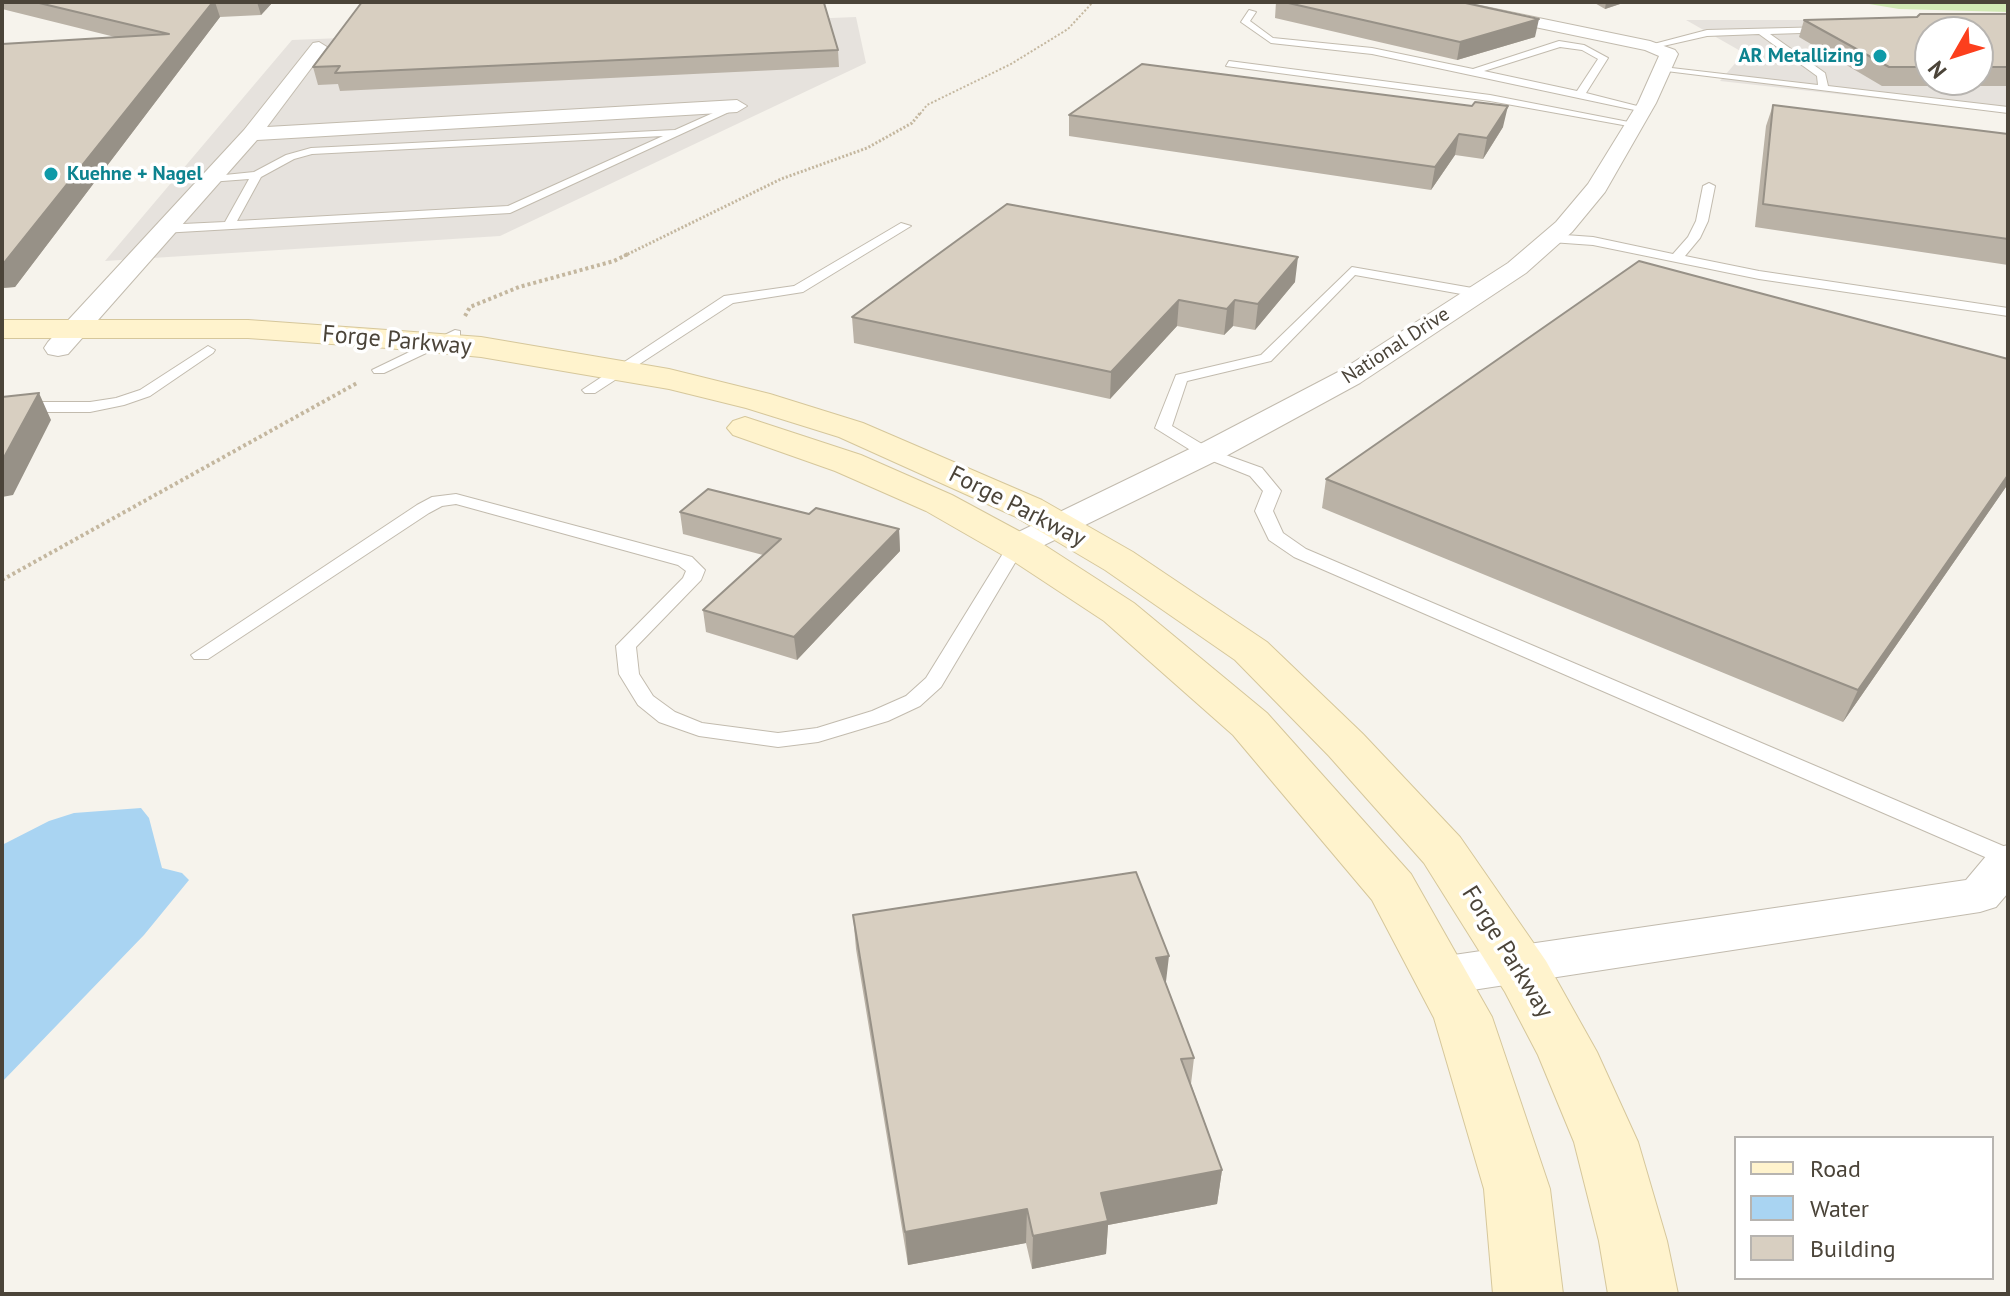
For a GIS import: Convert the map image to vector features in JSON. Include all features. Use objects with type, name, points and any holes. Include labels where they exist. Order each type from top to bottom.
[{"type":"street","points":[[1439,2],[1650,46],[1669,54],[1663,70]]},
{"type":"street","points":[[67,338],[162,229],[251,134],[319,47]]},
{"type":"street","name":"National Drive","points":[[1016,546],[1206,453],[1350,377],[1517,268],[1551,238],[1597,187],[1663,70]]},
{"type":"street","points":[[251,134],[737,106]]},
{"type":"street","name":"Forge Parkway","points":[[2,329],[208,350],[291,353],[388,366],[605,380],[758,401],[851,430],[985,488],[1119,561],[1251,651],[1346,745],[1442,850],[1518,965],[1567,1052],[1606,1142],[1633,1241],[1643,1294]]},
{"type":"street","name":"Forge Parkway","points":[[2,349],[67,338],[248,329],[445,339],[605,380],[848,463],[939,503],[1016,546],[1119,612],[1250,724],[1392,888],[1463,1017],[1517,1189],[1528,1294]]},
{"type":"street","points":[[1440,976],[1980,895],[2008,859]]},
{"type":"lane","points":[[1252,12],[1245,22],[1271,40],[1372,51],[1580,95],[1639,116]]},
{"type":"lane","points":[[1650,46],[1707,33],[1835,30]]},
{"type":"lane","points":[[1760,31],[1822,75],[1823,88]]},
{"type":"lane","points":[[1473,72],[1559,44],[1584,48],[1603,58],[1580,95]]},
{"type":"lane","points":[[1229,64],[1639,116]]},
{"type":"lane","points":[[1663,70],[2008,110]]},
{"type":"lane","points":[[162,229],[510,209],[737,106]]},
{"type":"lane","points":[[209,179],[257,175],[290,157],[311,151],[681,131]]},
{"type":"lane","points":[[229,225],[257,175]]},
{"type":"lane","points":[[1677,257],[1694,238],[1702,221],[1709,186]]},
{"type":"lane","points":[[605,380],[729,299],[798,289],[905,226]]},
{"type":"lane","points":[[1551,238],[1593,241],[1759,275],[2008,312]]},
{"type":"lane","points":[[1478,293],[1352,271],[1266,358],[1181,378],[1163,428],[1206,453],[1256,472],[1272,491],[1264,511],[1275,536],[1300,553],[2008,859]]},
{"type":"lane","points":[[388,366],[445,339]]},
{"type":"lane","points":[[2,407],[90,407],[119,402],[145,393],[208,350]]},
{"type":"lane","points":[[201,655],[423,509],[438,501],[456,499],[685,561],[696,570],[692,580],[626,646],[629,674],[645,700],[667,717],[699,729],[778,740],[818,735],[880,716],[913,701],[934,682],[1016,546]]},
{"type":"path","points":[[445,339],[470,307],[519,287],[614,261],[781,179],[867,148],[912,123],[927,105],[1011,64],[1068,29],[1093,2]]},
{"type":"path","points":[[2,580],[173,488],[388,366]]},
{"type":"shaded area","points":[[856,17],[866,63],[500,236],[105,261],[292,40]]},
{"type":"shaded area","points":[[1686,20],[1914,20],[1914,96],[1994,96],[1994,20],[2008,20],[2008,113],[1720,81],[1744,53]]},
{"type":"green space","points":[[1857,2],[2008,2],[2008,12],[1899,9]]},
{"type":"water","points":[[141,808],[149,818],[162,868],[182,873],[189,880],[144,935],[2,1082],[2,845],[49,821],[74,813]]},
{"type":"building","name":"Kuehne + Nagel","points":[[35,2],[213,2],[2,263],[2,44],[169,34]]},
{"type":"building","points":[[362,2],[823,2],[838,50],[335,73],[340,66],[313,67]]},
{"type":"building","points":[[1284,2],[1461,2],[1539,19],[1460,42]]},
{"type":"building","points":[[2008,14],[2008,67],[1994,67],[1994,16],[1918,16]]},
{"type":"building","points":[[1914,17],[1914,67],[1889,67],[1804,20]]},
{"type":"building","points":[[1142,64],[1472,106],[1475,102],[1508,106],[1487,138],[1459,134],[1435,167],[1069,115]]},
{"type":"building","points":[[1773,105],[2008,134],[2008,239],[1763,204]]},
{"type":"building","points":[[1007,204],[1298,257],[1258,304],[1235,300],[1227,309],[1179,300],[1111,372],[852,317]]},
{"type":"building","points":[[1639,261],[2008,359],[2008,475],[1858,690],[1326,479]]},
{"type":"building","points":[[39,393],[2,461],[2,397]]},
{"type":"building","points":[[708,489],[809,514],[816,508],[899,529],[794,637],[703,610],[781,539],[680,512]]},
{"type":"building","points":[[1136,872],[1169,956],[1156,958],[1194,1058],[1181,1059],[1222,1170],[1101,1193],[1108,1221],[1033,1236],[1027,1209],[905,1232],[853,915]]},
{"type":"place","name":"AR Metallizing","points":[[1880,56]]},
{"type":"place","name":"Kuehne + Nagel","points":[[51,174]]}]
